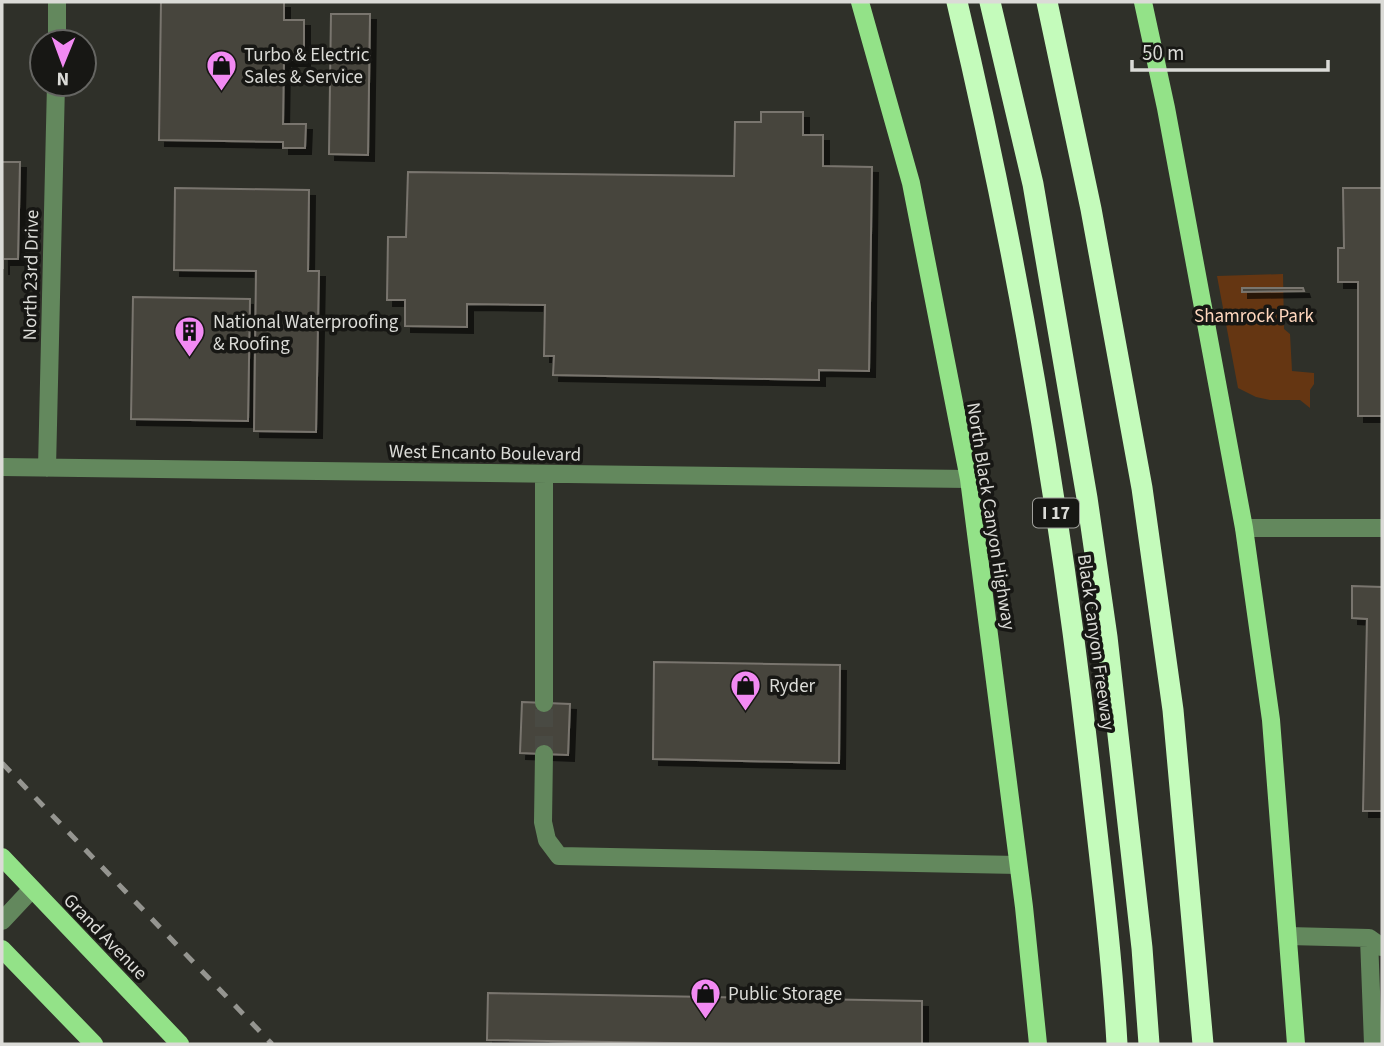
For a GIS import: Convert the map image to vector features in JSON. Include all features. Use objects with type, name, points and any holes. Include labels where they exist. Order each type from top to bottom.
[{"type":"highway","name":"Black Canyon Freeway","points":[[957,2],[1005,217],[1063,556],[1086,732],[1117,1040]]},
{"type":"highway","points":[[990,2],[1033,184],[1087,498],[1107,638],[1139,921],[1149,1044]]},
{"type":"highway","points":[[1047,2],[1091,209],[1142,488],[1173,710],[1203,1044]]},
{"type":"highway","points":[[1192,922],[1212,1044]]},
{"type":"main road","name":"North Black Canyon Highway","points":[[860,2],[911,183],[969,479],[1038,1044]]},
{"type":"main road","points":[[1143,2],[1166,108],[1244,528],[1270,720],[1296,1044]]},
{"type":"main road","name":"Grand Avenue","points":[[2,858],[180,1044]]},
{"type":"main road","points":[[2,949],[94,1044]]},
{"type":"street","points":[[57,28],[58,2]]},
{"type":"street","name":"North 23rd Drive","points":[[47,468],[55,98]]},
{"type":"street","name":"West Encanto Boulevard","points":[[2,467],[969,479]]},
{"type":"street","points":[[544,474],[544,703]]},
{"type":"street","points":[[1244,528],[1382,528]]},
{"type":"street","points":[[544,754],[543,822],[547,840],[559,856],[1018,865]]},
{"type":"street","points":[[2,921],[32,889]]},
{"type":"street","points":[[1288,936],[1376,943],[1373,1044]]},
{"type":"green space","name":"Shamrock Park","points":[[1283,274],[1284,329],[1290,334],[1292,371],[1314,373],[1310,408],[1300,400],[1270,400],[1256,397],[1238,388],[1217,276]]},
{"type":"building","name":"Turbo & Electric Sales & Service","points":[[161,2],[284,2],[284,20],[304,20],[304,60],[284,60],[283,124],[306,124],[305,148],[283,148],[283,142],[159,140]]},
{"type":"building","points":[[331,14],[370,14],[368,155],[329,154]]},
{"type":"building","points":[[761,112],[803,112],[803,135],[823,135],[823,166],[872,167],[869,371],[819,370],[819,380],[553,375],[554,356],[544,356],[545,305],[467,304],[467,327],[405,326],[405,300],[387,300],[388,237],[406,237],[408,172],[734,176],[735,122],[761,122]]},
{"type":"building","points":[[2,162],[20,162],[18,259],[3,259],[3,269]]},
{"type":"building","points":[[175,188],[309,190],[308,271],[319,271],[316,432],[254,431],[256,271],[174,270]]},
{"type":"building","points":[[1343,188],[1382,188],[1382,416],[1358,416],[1358,282],[1338,282],[1338,248],[1344,248]]},
{"type":"building","points":[[1242,288],[1303,288],[1304,291],[1242,292]]},
{"type":"building","name":"National Waterproofing & Roofing","points":[[133,297],[250,299],[248,421],[131,419]]},
{"type":"building","points":[[1352,586],[1382,587],[1382,811],[1363,811],[1367,619],[1352,618]]},
{"type":"building","name":"Ryder","points":[[654,662],[840,665],[839,763],[653,759]]},
{"type":"building","points":[[522,702],[570,704],[568,755],[520,753]]},
{"type":"building","name":"Public Storage","points":[[488,993],[922,1001],[922,1044],[487,1040]]},
{"type":"tunnel","points":[[544,703],[544,754]]},
{"type":"railway","points":[[2,763],[272,1044]]},
{"type":"place","name":"Turbo & Electric Sales & Service","points":[[221,92]]},
{"type":"place","name":"National Waterproofing & Roofing","points":[[190,359]]},
{"type":"place","name":"Ryder","points":[[746,712]]},
{"type":"place","name":"Public Storage","points":[[705,1020]]}]
